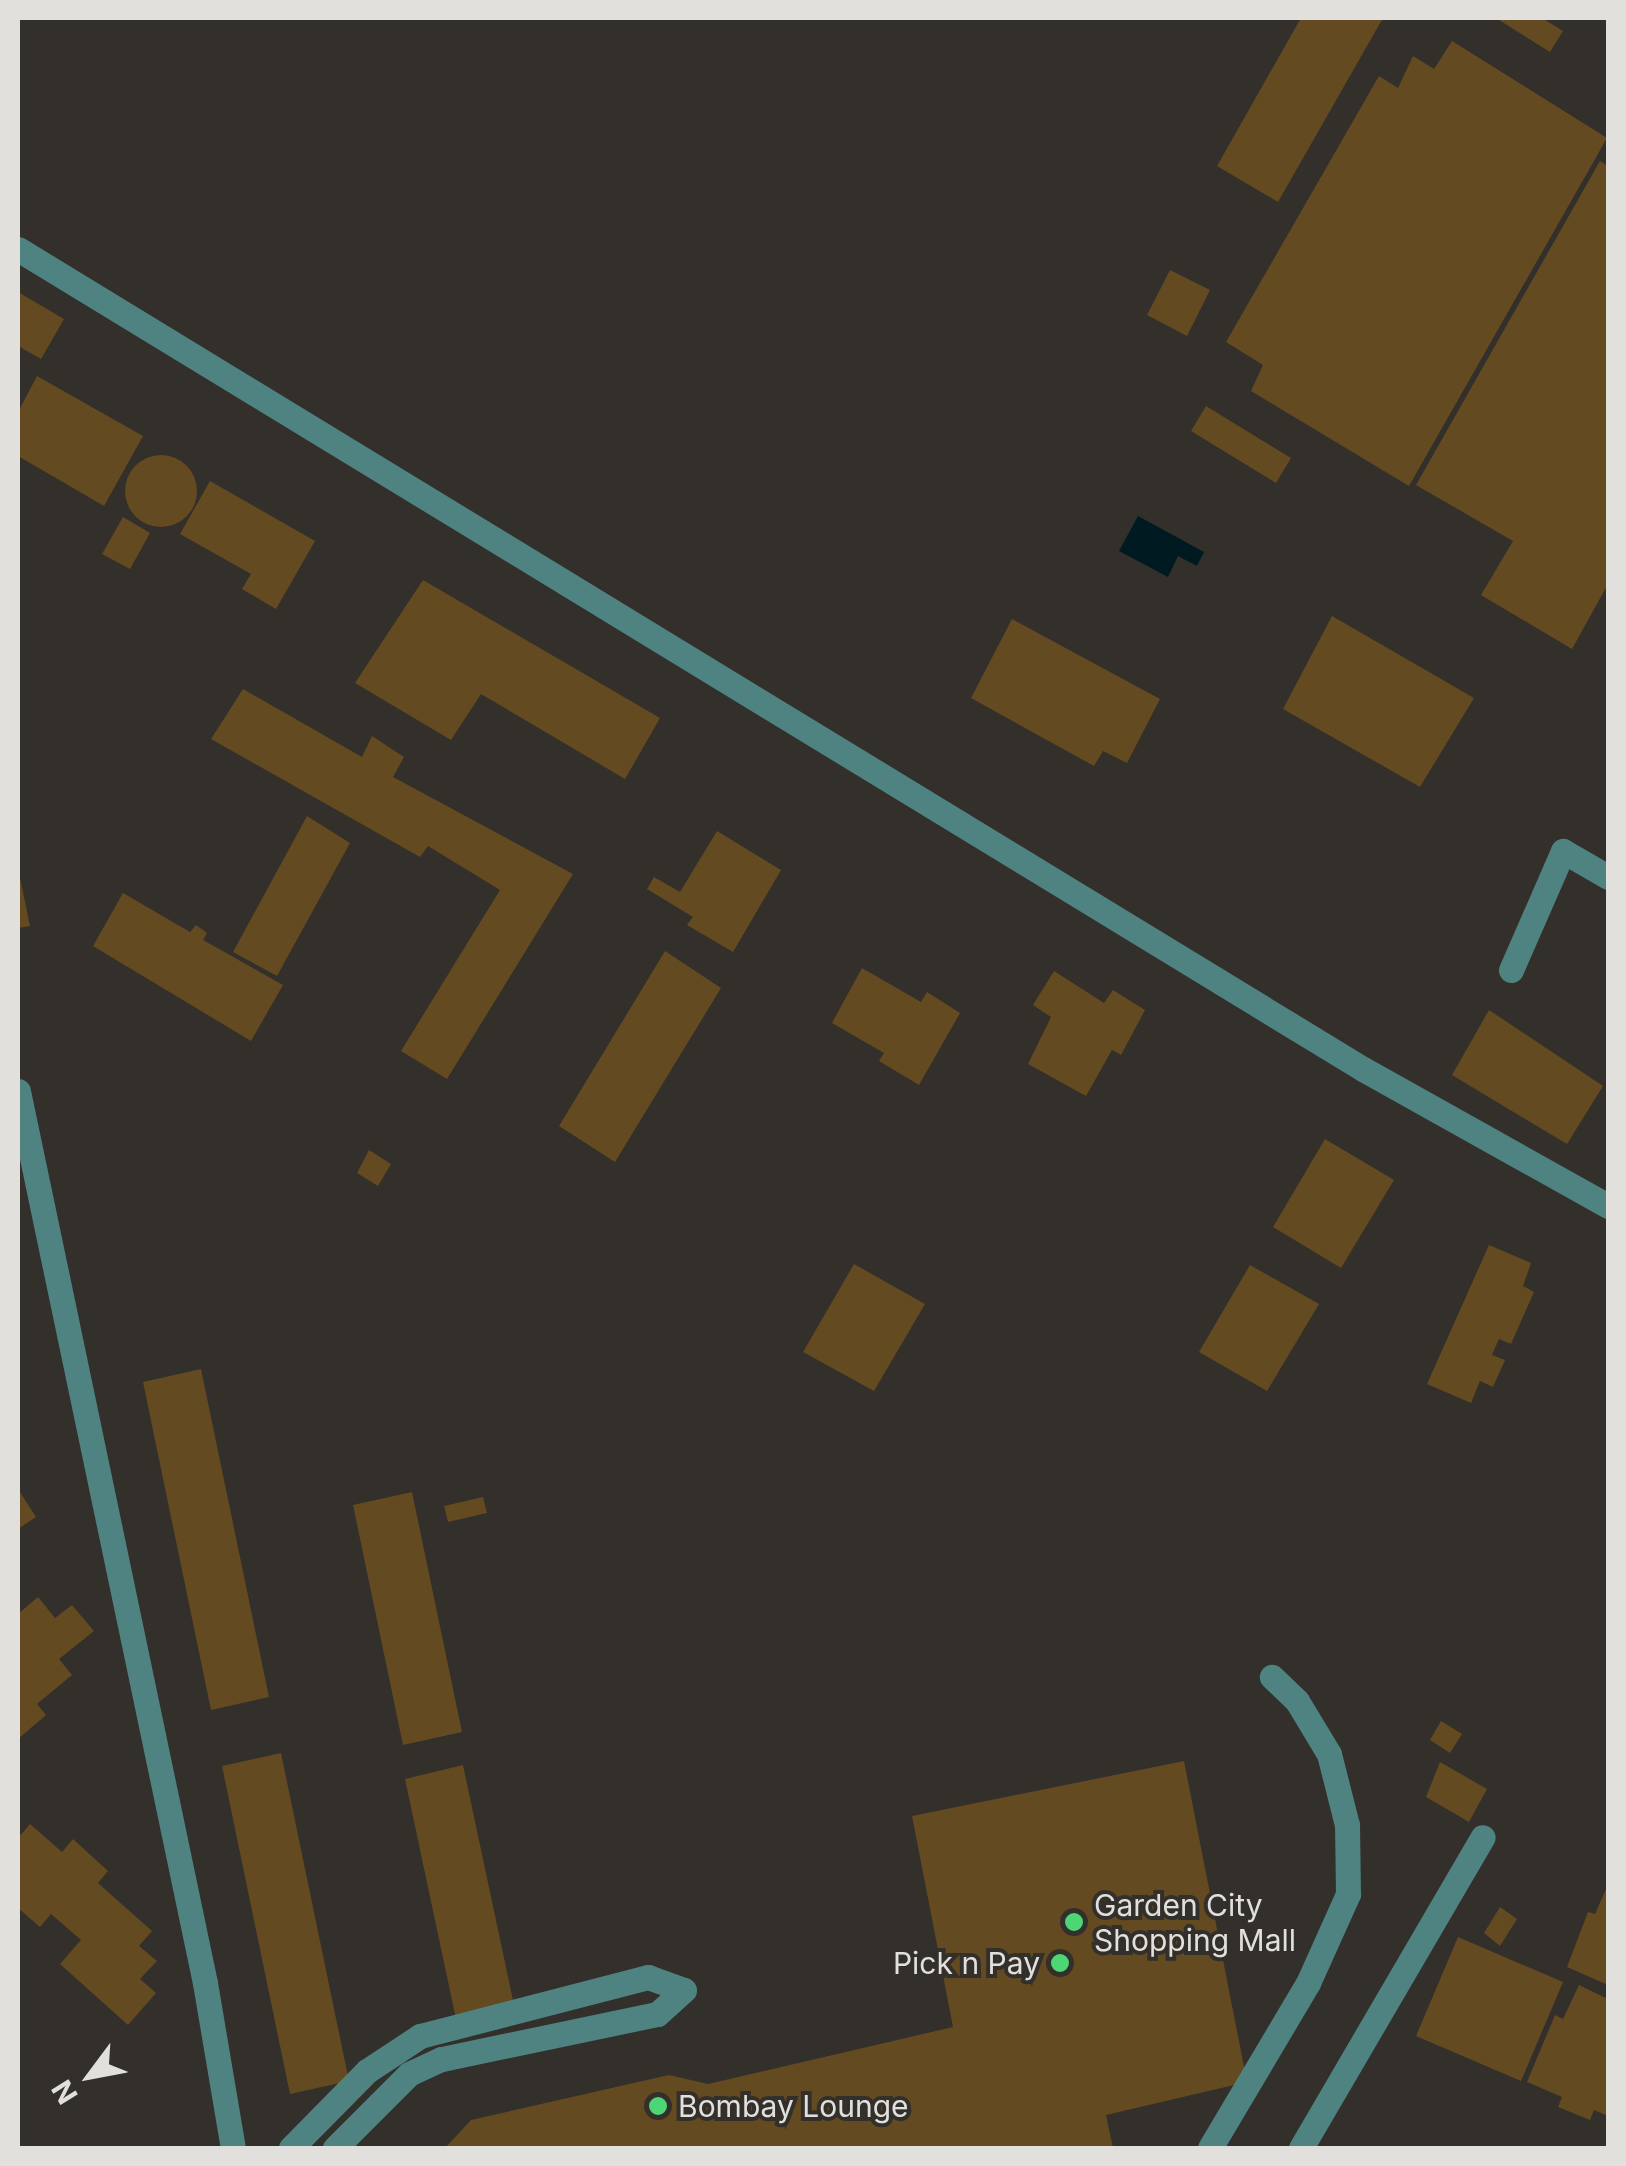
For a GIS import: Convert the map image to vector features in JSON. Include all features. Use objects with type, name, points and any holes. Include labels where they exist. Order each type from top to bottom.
[{"type":"street","points":[[18,248],[1363,1069],[1608,1206]]},
{"type":"street","points":[[1511,970],[1563,851],[1608,877]]},
{"type":"street","points":[[18,1091],[205,1984],[233,2148]]},
{"type":"street","points":[[1210,2148],[1308,1983],[1348,1894],[1347,1825],[1329,1754],[1297,1701],[1272,1676]]},
{"type":"street","points":[[1301,2148],[1483,1837]]},
{"type":"street","points":[[291,2148],[367,2071],[420,2036],[648,1977],[684,1990],[657,2014],[441,2059],[409,2074],[335,2148]]},
{"type":"water","points":[[1138,516],[1204,552],[1197,566],[1178,556],[1168,577],[1119,551]]},
{"type":"building","points":[[1301,18],[1383,18],[1278,202],[1217,166]]},
{"type":"building","points":[[1496,18],[1542,18],[1563,31],[1550,52]]},
{"type":"building","points":[[1452,41],[1607,138],[1409,486],[1251,391],[1263,365],[1226,342],[1379,76],[1398,88],[1413,56],[1434,69]]},
{"type":"building","points":[[1600,161],[1608,166],[1608,584],[1572,649],[1481,595],[1513,541],[1416,485]]},
{"type":"building","points":[[1170,270],[1210,290],[1187,336],[1147,315]]},
{"type":"building","points":[[18,292],[64,319],[41,359],[18,346]]},
{"type":"building","points":[[37,376],[143,436],[104,506],[18,456],[18,412]]},
{"type":"building","points":[[1206,406],[1291,458],[1276,483],[1191,431]]},
{"type":"building","points":[[161,455],[186,466],[197,491],[186,516],[161,527],[136,516],[125,491],[136,466]]},
{"type":"building","points":[[210,481],[315,541],[276,609],[242,589],[251,574],[180,534]]},
{"type":"building","points":[[123,517],[150,533],[130,569],[102,554]]},
{"type":"building","points":[[423,580],[660,718],[625,779],[481,694],[451,740],[355,683]]},
{"type":"building","points":[[1332,616],[1474,698],[1420,787],[1283,709]]},
{"type":"building","points":[[1012,619],[1160,699],[1127,763],[1103,751],[1094,766],[971,698]]},
{"type":"building","points":[[243,689],[362,757],[372,736],[404,757],[393,777],[573,874],[447,1079],[401,1051],[500,890],[428,846],[420,857],[211,739]]},
{"type":"building","points":[[307,816],[350,843],[277,976],[233,952]]},
{"type":"building","points":[[717,831],[781,870],[733,952],[687,925],[693,917],[647,889],[654,877],[680,892]]},
{"type":"building","points":[[18,868],[30,926],[18,928]]},
{"type":"building","points":[[123,893],[190,932],[196,925],[207,933],[203,940],[283,985],[251,1041],[93,946]]},
{"type":"building","points":[[665,951],[721,988],[615,1162],[559,1126]]},
{"type":"building","points":[[862,968],[921,1002],[927,992],[960,1013],[919,1085],[879,1061],[884,1053],[832,1023]]},
{"type":"building","points":[[1054,971],[1104,1003],[1113,990],[1145,1010],[1121,1055],[1112,1050],[1086,1096],[1028,1064],[1051,1017],[1033,1005]]},
{"type":"building","points":[[1489,1010],[1603,1086],[1567,1144],[1452,1075]]},
{"type":"building","points":[[1325,1139],[1394,1180],[1341,1268],[1273,1227]]},
{"type":"building","points":[[369,1150],[391,1164],[378,1186],[357,1173]]},
{"type":"building","points":[[1489,1245],[1531,1263],[1523,1286],[1534,1292],[1511,1344],[1499,1339],[1492,1355],[1505,1360],[1493,1387],[1480,1381],[1471,1403],[1427,1384]]},
{"type":"building","points":[[854,1264],[925,1304],[874,1391],[803,1352]]},
{"type":"building","points":[[1250,1265],[1319,1304],[1267,1391],[1199,1352]]},
{"type":"building","points":[[201,1369],[269,1697],[211,1710],[143,1382]]},
{"type":"building","points":[[18,1489],[36,1517],[18,1529]]},
{"type":"building","points":[[412,1492],[462,1732],[403,1745],[353,1505]]},
{"type":"building","points":[[483,1497],[487,1513],[448,1522],[444,1506]]},
{"type":"building","points":[[38,1597],[55,1618],[72,1605],[94,1631],[59,1659],[72,1675],[37,1704],[46,1715],[18,1739],[18,1614]]},
{"type":"building","points":[[1441,1721],[1462,1734],[1450,1753],[1430,1740]]},
{"type":"building","points":[[281,1753],[349,2081],[290,2094],[222,1766]]},
{"type":"building","name":"Garden City Shopping Mall","points":[[1184,1761],[1247,2082],[1106,2115],[1113,2148],[445,2148],[471,2120],[669,2075],[708,2084],[953,2027],[912,1816]]},
{"type":"building","points":[[1440,1762],[1487,1789],[1469,1822],[1426,1797]]},
{"type":"building","points":[[463,1765],[514,2005],[456,2019],[405,1779]]},
{"type":"building","points":[[30,1824],[62,1852],[73,1839],[108,1871],[98,1883],[152,1931],[139,1946],[157,1961],[140,1979],[156,1993],[128,2025],[60,1964],[81,1940],[51,1914],[40,1927],[18,1908],[18,1838]]},
{"type":"building","points":[[1606,1889],[1608,1985],[1567,1967],[1588,1912],[1595,1914]]},
{"type":"building","points":[[1500,1907],[1517,1919],[1500,1946],[1484,1933]]},
{"type":"building","points":[[1458,1937],[1563,1982],[1521,2081],[1416,2036]]},
{"type":"building","points":[[1579,1985],[1608,1999],[1608,2116],[1594,2110],[1590,2120],[1558,2107],[1562,2097],[1527,2082],[1555,2015],[1563,2019]]},
{"type":"place","name":"Garden City Shopping Mall","points":[[1074,1922]]},
{"type":"place","name":"Pick n Pay","points":[[1060,1963]]},
{"type":"place","name":"Bombay Lounge","points":[[658,2106]]}]
